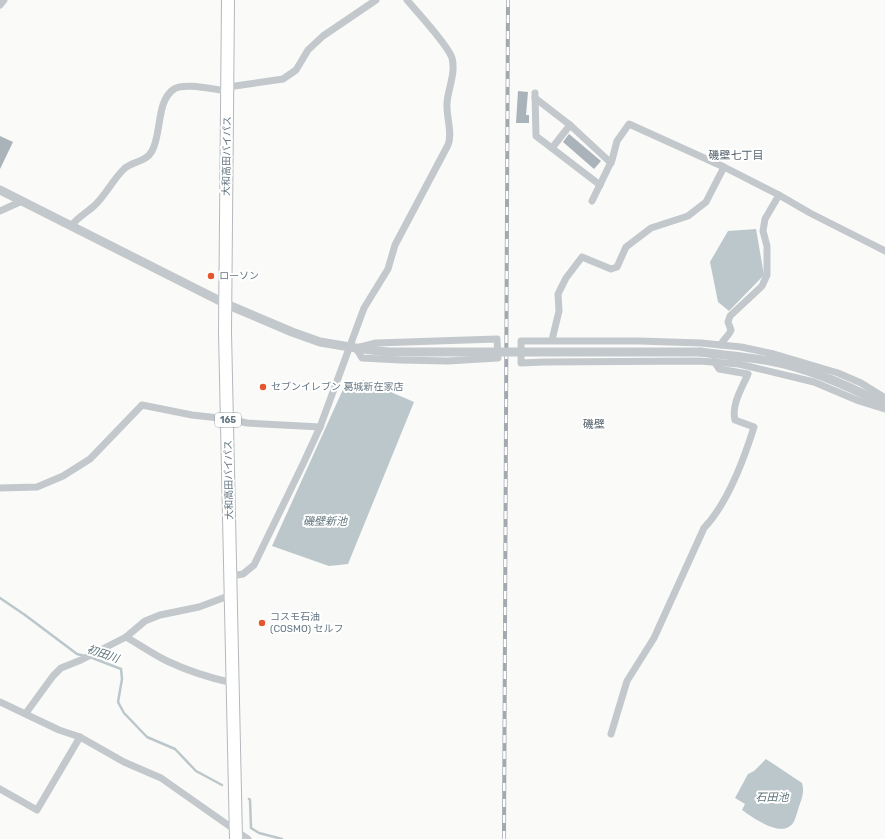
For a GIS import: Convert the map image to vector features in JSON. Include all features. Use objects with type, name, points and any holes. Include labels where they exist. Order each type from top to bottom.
[{"type":"highway","name":"大和高田バイパス","points":[[228,0],[225,332],[236,835]]},
{"type":"street","points":[[0,5],[4,0]]},
{"type":"street","points":[[71,226],[77,218],[94,206],[125,168],[144,160],[152,151],[155,144],[164,102],[175,88],[183,85],[228,89],[283,79],[296,70],[308,50],[323,36],[376,0]]},
{"type":"street","points":[[231,576],[243,574],[254,565],[320,427],[353,348],[364,308],[388,269],[395,245],[451,138],[447,121],[447,103],[453,74],[452,58],[447,49],[407,0]]},
{"type":"street","points":[[600,185],[536,136],[535,96],[570,125],[610,163]]},
{"type":"street","points":[[592,201],[610,163],[617,141],[629,124],[724,167],[885,251]]},
{"type":"street","points":[[552,148],[570,125]]},
{"type":"street","points":[[552,340],[558,311],[558,294],[566,278],[582,258],[611,269],[617,267],[626,247],[651,228],[688,216],[706,202],[724,167]]},
{"type":"street","points":[[0,190],[226,304],[292,332],[320,342],[388,352],[700,352],[771,361],[801,369],[838,382],[885,405]]},
{"type":"street","points":[[721,345],[722,340],[730,333],[731,330],[728,322],[730,316],[762,286],[767,275],[767,246],[763,231],[766,219],[779,195]]},
{"type":"street","points":[[0,211],[22,201]]},
{"type":"street","points":[[497,339],[498,358],[448,362],[362,358],[353,348],[376,343],[497,339]]},
{"type":"street","points":[[885,398],[861,383],[838,373],[812,364],[741,347],[639,341],[521,341],[521,363],[662,360],[714,361],[739,364],[814,382],[858,401],[885,409]]},
{"type":"street","points":[[611,734],[627,680],[654,638],[704,528],[712,520],[728,492],[747,449],[754,428],[734,420],[733,413],[748,374],[719,369],[714,361]]},
{"type":"street","points":[[0,488],[37,487],[64,476],[90,459],[142,405],[192,415],[228,419],[247,423],[320,427]]},
{"type":"street","points":[[26,714],[53,676],[61,668],[81,660],[126,637],[145,621],[160,615],[199,607],[230,595]]},
{"type":"street","points":[[126,637],[167,661],[208,677],[232,683]]},
{"type":"street","points":[[0,702],[59,730],[80,737],[124,762],[161,778],[236,835],[248,839]]},
{"type":"street","points":[[0,789],[37,810],[80,737]]},
{"type":"water","points":[[756,229],[764,275],[729,311],[718,302],[710,262],[728,231]]},
{"type":"water","name":"磯壁新池","points":[[363,380],[414,402],[348,564],[329,566],[272,546],[345,385]]},
{"type":"water","name":"石田池","points":[[766,759],[802,783],[802,796],[795,819],[792,825],[785,828],[779,829],[758,821],[742,810],[745,804],[735,798],[748,774],[754,771]]},
{"type":"building","points":[[518,91],[528,92],[526,115],[529,115],[529,123],[516,123]]},
{"type":"building","points":[[569,134],[601,161],[594,169],[563,142]]},
{"type":"building","points":[[0,136],[13,142],[0,169]]},
{"type":"waterway","name":"初田川","points":[[0,598],[77,654],[85,656]]},
{"type":"waterway","name":"初田川","points":[[90,657],[121,669],[122,679],[118,702],[124,713],[147,737],[175,749],[196,771],[222,785]]},
{"type":"waterway","name":"初田川","points":[[249,799],[251,828],[259,833],[282,839]]},
{"type":"railway","points":[[504,839],[508,0]]},
{"type":"place","name":"ローソン","points":[[211,276]]},
{"type":"place","name":"セブンイレブン 葛城新在家店","points":[[263,387]]},
{"type":"place","name":"コスモ石油 (COSMO) セルフ","points":[[262,623]]},
{"type":"district","name":"磯壁七丁目","points":[[736,155]]},
{"type":"district","name":"磯壁","points":[[594,424]]}]
